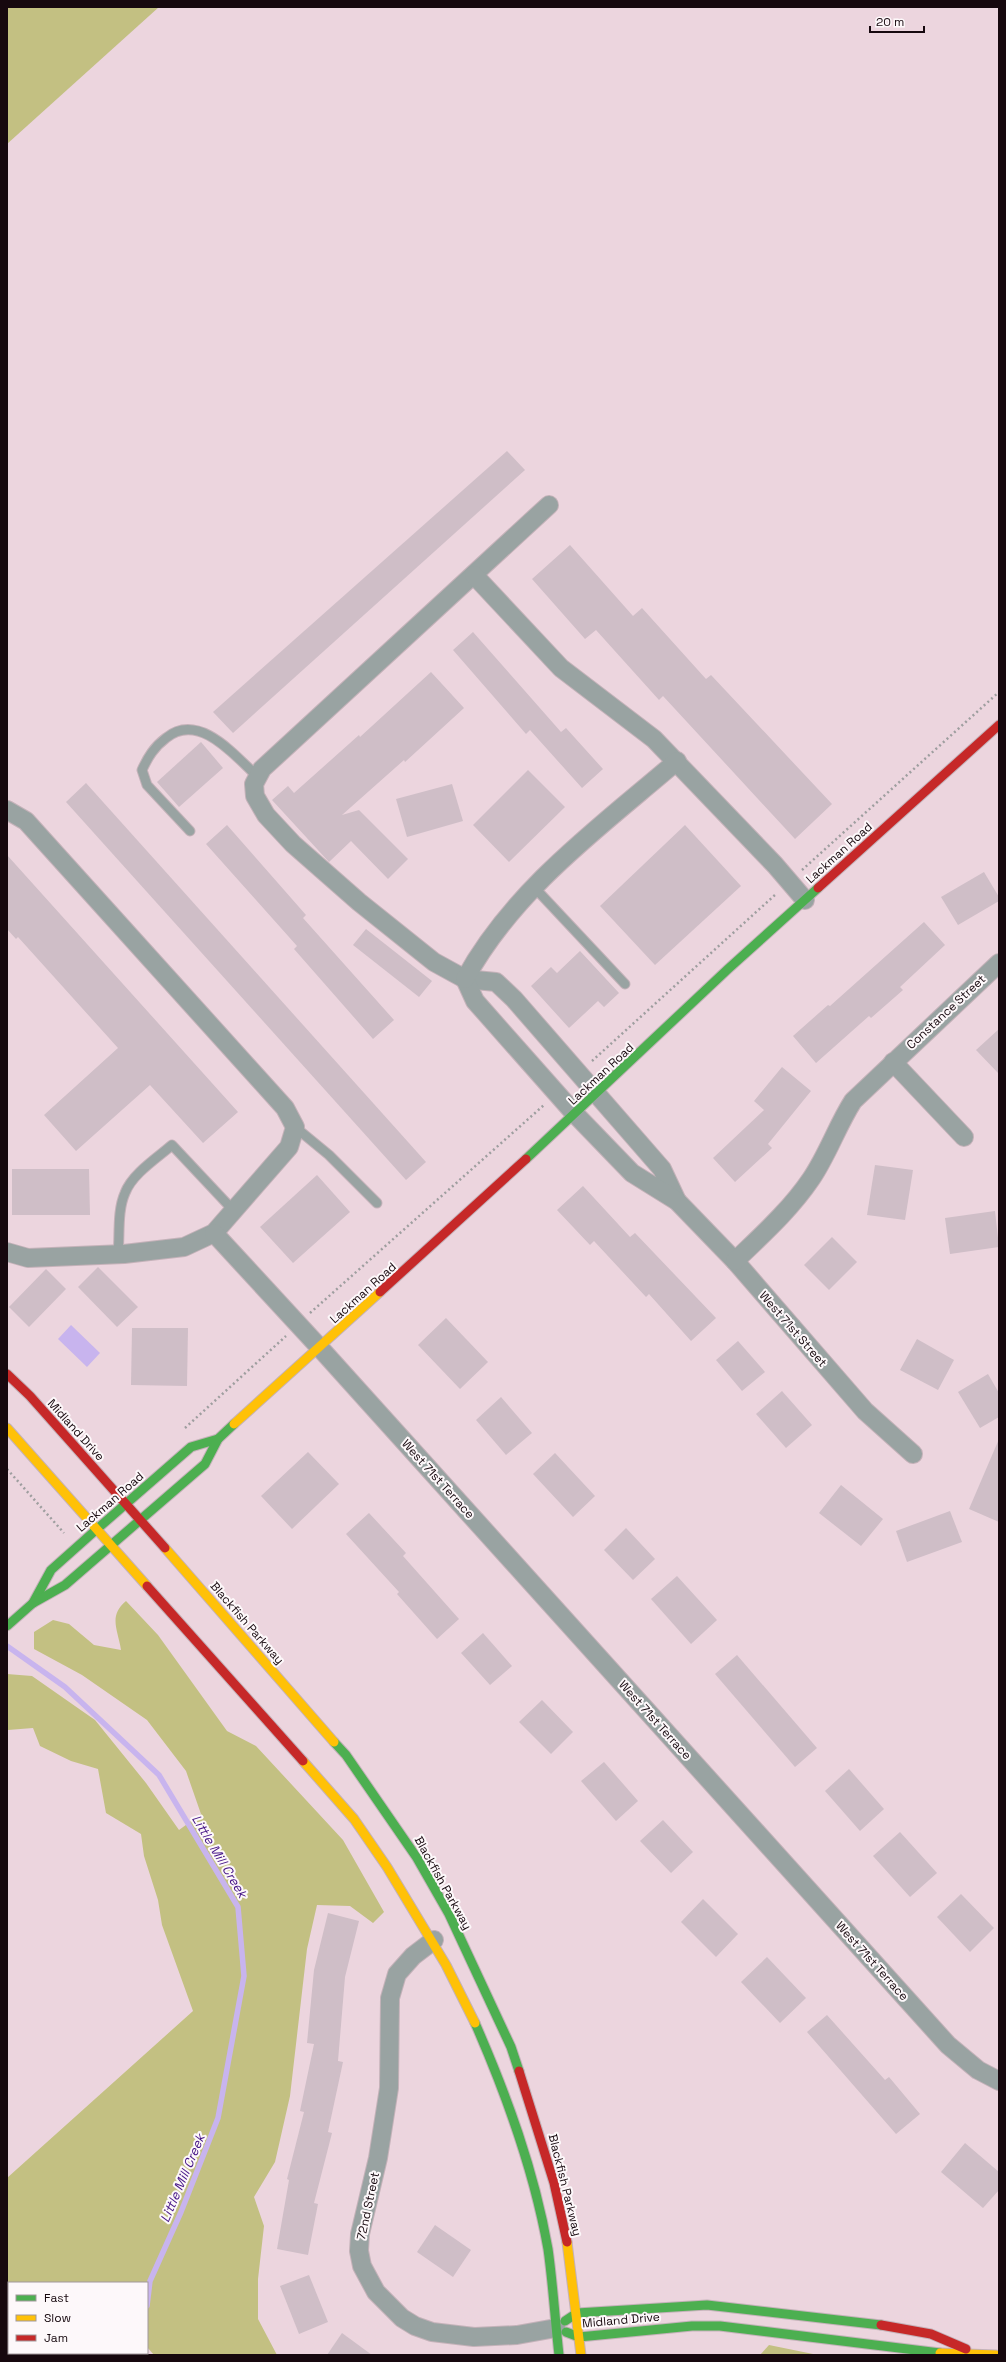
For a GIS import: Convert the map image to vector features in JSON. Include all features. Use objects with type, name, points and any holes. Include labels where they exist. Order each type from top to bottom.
[{"type":"main road","name":"Lackman Road","points":[[7,1626],[33,1603],[65,1585],[205,1464],[218,1439],[320,1348],[597,1094],[728,969],[999,725]]},
{"type":"main road","name":"Midland Drive","points":[[7,1374],[30,1396],[126,1504]]},
{"type":"main road","points":[[7,1428],[354,1819],[396,1878],[434,1940],[467,2005],[492,2062],[519,2133],[545,2235],[559,2355]]},
{"type":"main road","name":"Lackman Road","points":[[33,1603],[51,1570],[97,1529],[191,1447],[218,1439]]},
{"type":"main road","name":"Blackfish Parkway","points":[[126,1504],[346,1755],[413,1852],[449,1914],[510,2047],[534,2114],[554,2183],[567,2243],[577,2312],[581,2355]]},
{"type":"main road","name":"Midland Drive","points":[[556,2328],[577,2312],[707,2305],[862,2322],[931,2334],[978,2354]]},
{"type":"main road","name":"Midland Drive","points":[[556,2328],[579,2337],[692,2326],[720,2326],[931,2353],[996,2355]]},
{"type":"street","points":[[549,505],[262,769],[254,784],[255,796],[266,815],[293,844],[359,902],[434,962],[465,979],[480,950],[534,887],[554,867],[677,761]]},
{"type":"street","points":[[474,574],[561,668],[654,739],[677,761],[790,881],[805,900]]},
{"type":"street","points":[[7,810],[26,821],[285,1108],[295,1127],[289,1147],[214,1233],[184,1248],[118,1254],[28,1258],[7,1252]]},
{"type":"street","name":"Constance Street","points":[[735,1261],[781,1217],[798,1197],[812,1178],[830,1145],[839,1122],[853,1101],[999,963]]},
{"type":"street","name":"West 71st Street","points":[[677,1200],[662,1168],[514,999],[496,982],[465,979],[475,1001],[575,1114],[632,1173],[677,1200],[735,1261],[865,1411],[913,1454]]},
{"type":"street","points":[[893,1062],[964,1137]]},
{"type":"street","name":"West 71st Terrace","points":[[214,1233],[320,1348],[948,2045],[978,2070],[999,2081]]},
{"type":"street","name":"72nd Street","points":[[434,1940],[413,1956],[397,1974],[390,1998],[389,2088],[378,2158],[360,2234],[359,2251],[362,2266],[376,2292],[389,2306],[402,2318],[420,2328],[454,2336],[474,2337],[517,2334],[556,2328]]},
{"type":"lane","points":[[190,831],[147,784],[142,770],[156,746],[171,734],[188,729],[205,733],[224,745],[258,777]]},
{"type":"lane","points":[[534,887],[625,984]]},
{"type":"lane","points":[[295,1127],[329,1155],[377,1203]]},
{"type":"lane","points":[[118,1254],[122,1202],[125,1192],[130,1183],[172,1144],[233,1210]]},
{"type":"path","points":[[578,1073],[999,692]]},
{"type":"path","points":[[316,1308],[556,1093]]},
{"type":"path","points":[[181,1431],[280,1342]]},
{"type":"path","points":[[7,1469],[67,1536]]},
{"type":"shaded area","points":[[7,7],[159,7],[7,144]]},
{"type":"shaded area","points":[[71,1325],[100,1353],[87,1367],[58,1339]]},
{"type":"shaded area","points":[[126,1601],[158,1635],[227,1731],[256,1746],[343,1840],[384,1912],[373,1923],[350,1906],[317,1905],[307,1949],[290,2096],[275,2162],[254,2197],[264,2226],[258,2279],[258,2319],[277,2355],[154,2355],[148,2348],[148,2282],[8,2282],[8,2354],[62,2354],[7,2355],[7,2178],[193,2011],[162,1925],[158,1900],[144,1856],[141,1834],[106,1813],[98,1769],[71,1761],[40,1746],[33,1728],[8,1730],[7,1674],[32,1676],[95,1720],[146,1783],[179,1830],[201,1814],[186,1771],[147,1720],[82,1675],[34,1649],[34,1632],[53,1620],[69,1624],[94,1645],[121,1650],[116,1624],[117,1612]]},
{"type":"shaded area","points":[[769,2345],[818,2355],[760,2355]]},
{"type":"building","points":[[507,451],[525,470],[233,733],[213,712]]},
{"type":"building","points":[[570,545],[633,616],[642,608],[706,679],[711,675],[832,804],[795,839],[663,696],[659,700],[596,630],[585,639],[532,579]]},
{"type":"building","points":[[473,632],[561,732],[566,728],[603,769],[582,788],[530,730],[526,734],[453,650]]},
{"type":"building","points":[[431,672],[464,708],[405,762],[404,760],[342,815],[359,810],[408,859],[388,879],[351,841],[329,862],[272,800],[288,786],[294,793],[359,735],[360,737]]},
{"type":"building","points":[[201,742],[223,768],[179,807],[157,782]]},
{"type":"building","points":[[528,770],[565,807],[509,862],[473,825]]},
{"type":"building","points":[[86,783],[426,1162],[406,1180],[66,802]]},
{"type":"building","points":[[452,784],[463,821],[407,837],[396,799]]},
{"type":"building","points":[[227,825],[306,915],[303,918],[394,1020],[373,1039],[294,949],[297,946],[206,844]]},
{"type":"building","points":[[685,825],[741,886],[655,965],[600,906]]},
{"type":"building","points":[[7,855],[238,1112],[203,1143],[150,1085],[76,1151],[44,1115],[118,1048],[18,937],[16,939],[7,929]]},
{"type":"building","points":[[984,872],[999,897],[999,901],[958,925],[941,897]]},
{"type":"building","points":[[924,922],[945,945],[900,987],[903,990],[871,1018],[869,1016],[816,1063],[793,1036],[828,1005],[830,1006]]},
{"type":"building","points":[[366,929],[432,981],[419,997],[353,945]]},
{"type":"building","points":[[580,951],[619,993],[604,1007],[598,1001],[569,1028],[531,986],[551,967],[557,973]]},
{"type":"building","points":[[999,1029],[999,1074],[976,1050]]},
{"type":"building","points":[[782,1067],[811,1091],[768,1144],[772,1148],[735,1182],[713,1158],[764,1110],[754,1101]]},
{"type":"building","points":[[875,1165],[913,1170],[905,1220],[867,1215]]},
{"type":"building","points":[[12,1169],[89,1169],[90,1215],[12,1215]]},
{"type":"building","points":[[317,1175],[350,1212],[293,1263],[260,1227]]},
{"type":"building","points":[[583,1186],[630,1237],[635,1233],[716,1318],[691,1341],[649,1294],[646,1297],[594,1241],[590,1245],[557,1210]]},
{"type":"building","points":[[995,1211],[999,1247],[950,1254],[945,1218]]},
{"type":"building","points":[[832,1237],[857,1262],[829,1290],[804,1265]]},
{"type":"building","points":[[98,1267],[138,1307],[117,1327],[78,1287]]},
{"type":"building","points":[[46,1269],[66,1289],[29,1327],[9,1307]]},
{"type":"building","points":[[446,1318],[488,1362],[460,1389],[418,1345]]},
{"type":"building","points":[[132,1328],[188,1328],[187,1386],[131,1385]]},
{"type":"building","points":[[917,1339],[954,1360],[938,1390],[900,1370]]},
{"type":"building","points":[[738,1341],[765,1372],[742,1391],[716,1360]]},
{"type":"building","points":[[988,1374],[999,1393],[999,1417],[980,1428],[958,1392]]},
{"type":"building","points":[[782,1391],[812,1425],[786,1448],[756,1414]]},
{"type":"building","points":[[501,1397],[532,1433],[506,1455],[476,1420]]},
{"type":"building","points":[[999,1439],[999,1522],[969,1509]]},
{"type":"building","points":[[308,1452],[339,1484],[292,1529],[261,1496]]},
{"type":"building","points":[[555,1453],[595,1496],[573,1517],[533,1474]]},
{"type":"building","points":[[841,1485],[883,1519],[861,1546],[819,1513]]},
{"type":"building","points":[[950,1511],[962,1542],[907,1562],[896,1531]]},
{"type":"building","points":[[369,1513],[406,1553],[403,1556],[459,1619],[437,1639],[397,1594],[399,1592],[346,1534]]},
{"type":"building","points":[[626,1528],[655,1559],[633,1580],[604,1550]]},
{"type":"building","points":[[677,1576],[717,1620],[691,1644],[651,1599]]},
{"type":"building","points":[[483,1633],[512,1666],[490,1685],[461,1653]]},
{"type":"building","points":[[737,1655],[817,1748],[795,1767],[715,1674]]},
{"type":"building","points":[[542,1700],[573,1732],[551,1754],[519,1722]]},
{"type":"building","points":[[604,1762],[638,1801],[616,1821],[581,1781]]},
{"type":"building","points":[[849,1769],[884,1809],[860,1831],[825,1791]]},
{"type":"building","points":[[663,1820],[693,1852],[671,1873],[640,1841]]},
{"type":"building","points":[[900,1832],[937,1873],[910,1897],[873,1856]]},
{"type":"building","points":[[961,1894],[994,1928],[970,1952],[937,1917]]},
{"type":"building","points":[[703,1899],[738,1934],[716,1957],[681,1922]]},
{"type":"building","points":[[328,1913],[359,1921],[345,1977],[338,2061],[343,2062],[328,2132],[332,2133],[314,2203],[318,2204],[308,2255],[277,2249],[289,2180],[287,2179],[304,2112],[300,2111],[314,2044],[307,2043],[314,1970]]},
{"type":"building","points":[[767,1957],[806,1998],[780,2023],[741,1982]]},
{"type":"building","points":[[827,2015],[885,2080],[889,2077],[920,2114],[896,2134],[807,2032]]},
{"type":"building","points":[[965,2143],[999,2172],[999,2190],[983,2208],[941,2172]]},
{"type":"building","points":[[435,2225],[471,2250],[453,2277],[417,2252]]},
{"type":"building","points":[[309,2275],[328,2322],[299,2334],[280,2286]]},
{"type":"building","points":[[342,2333],[372,2355],[327,2355]]},
{"type":"waterway","name":"Little Mill Creek","points":[[7,1646],[65,1687],[159,1775],[238,1907],[244,1976],[218,2118],[181,2212],[150,2281],[148,2298]]},
{"type":"traffic: fast","points":[[526,1159],[728,969],[818,888]]},
{"type":"traffic: fast","points":[[7,1626],[33,1603],[65,1585],[205,1464],[218,1439],[234,1424]]},
{"type":"traffic: fast","points":[[33,1603],[51,1570],[97,1529],[191,1447],[218,1439]]},
{"type":"traffic: fast","points":[[334,1742],[346,1755],[417,1858],[449,1914],[511,2047],[519,2071]]},
{"type":"traffic: fast","points":[[475,2023],[498,2078],[518,2134],[535,2191],[548,2249],[559,2355]]},
{"type":"traffic: fast","points":[[565,2321],[577,2313],[707,2305],[881,2325]]},
{"type":"traffic: fast","points":[[566,2332],[579,2337],[692,2326],[720,2326],[940,2353]]},
{"type":"traffic: slow","points":[[234,1424],[380,1292]]},
{"type":"traffic: slow","points":[[7,1428],[147,1586]]},
{"type":"traffic: slow","points":[[165,1548],[334,1742]]},
{"type":"traffic: slow","points":[[303,1761],[354,1819],[387,1867],[446,1965],[475,2023]]},
{"type":"traffic: slow","points":[[567,2242],[581,2355]]},
{"type":"traffic: slow","points":[[940,2353],[996,2355]]},
{"type":"traffic: jam","points":[[818,888],[999,725]]},
{"type":"traffic: jam","points":[[380,1292],[526,1159]]},
{"type":"traffic: jam","points":[[7,1374],[30,1396],[165,1548]]},
{"type":"traffic: jam","points":[[147,1586],[303,1761]]},
{"type":"traffic: jam","points":[[519,2071],[554,2183],[567,2242]]},
{"type":"traffic: jam","points":[[881,2325],[931,2334],[966,2349]]}]
